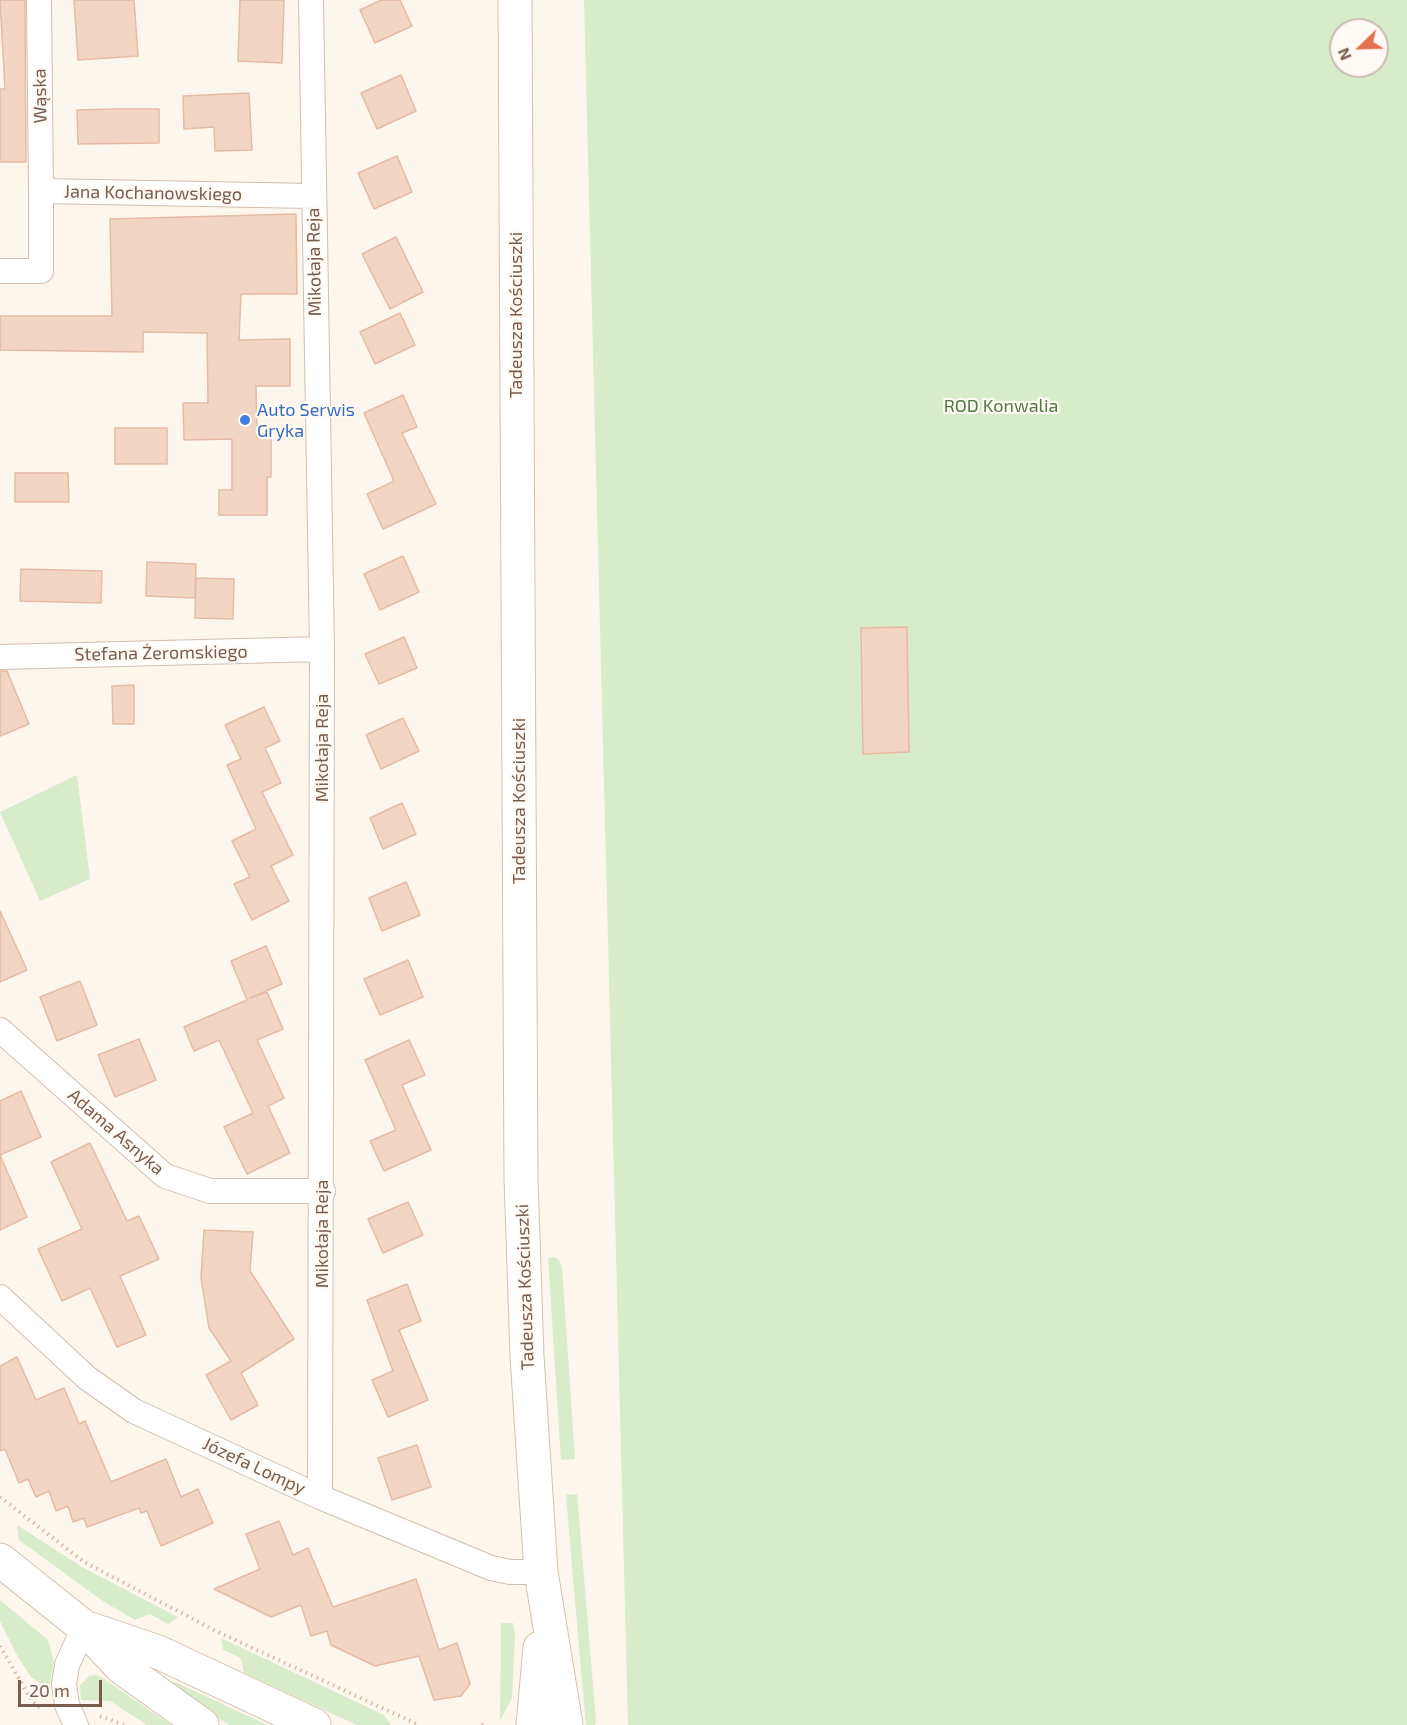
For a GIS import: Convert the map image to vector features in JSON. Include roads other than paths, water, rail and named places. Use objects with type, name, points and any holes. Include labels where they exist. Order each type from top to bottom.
[{"type":"street","name":"Wąska","points":[[39,0],[41,192]]},
{"type":"street","name":"Mikołaja Reja","points":[[311,0],[322,649],[323,1191],[320,1497]]},
{"type":"street","name":"Tadeusza Kościuszki","points":[[515,0],[521,1179],[527,1356],[542,1587],[540,1656],[533,1725]]},
{"type":"street","name":"Jana Kochanowskiego","points":[[0,271],[41,271],[41,192],[313,196]]},
{"type":"street","name":"Stefana Żeromskiego","points":[[0,657],[322,649]]},
{"type":"street","name":"Adama Asnyka","points":[[0,1030],[165,1176],[210,1191],[323,1191]]},
{"type":"street","name":"Józefa Lompy","points":[[0,1297],[87,1378],[134,1411],[320,1497],[491,1568],[510,1572],[542,1587]]},
{"type":"street","points":[[0,1560],[84,1627],[121,1667],[202,1725]]},
{"type":"street","name":"Tadeusza Kościuszki","points":[[542,1587],[566,1725]]},
{"type":"street","points":[[76,1725],[67,1705],[64,1684],[67,1665],[84,1627]]},
{"type":"street","points":[[84,1627],[158,1652],[314,1725]]},
{"type":"street","points":[[498,1723],[522,1705],[540,1656]]},
{"type":"place","name":"Auto Serwis Gryka","points":[[245,420]]},
{"type":"park label","name":"ROD Konwalia","points":[[1001,406]]}]
